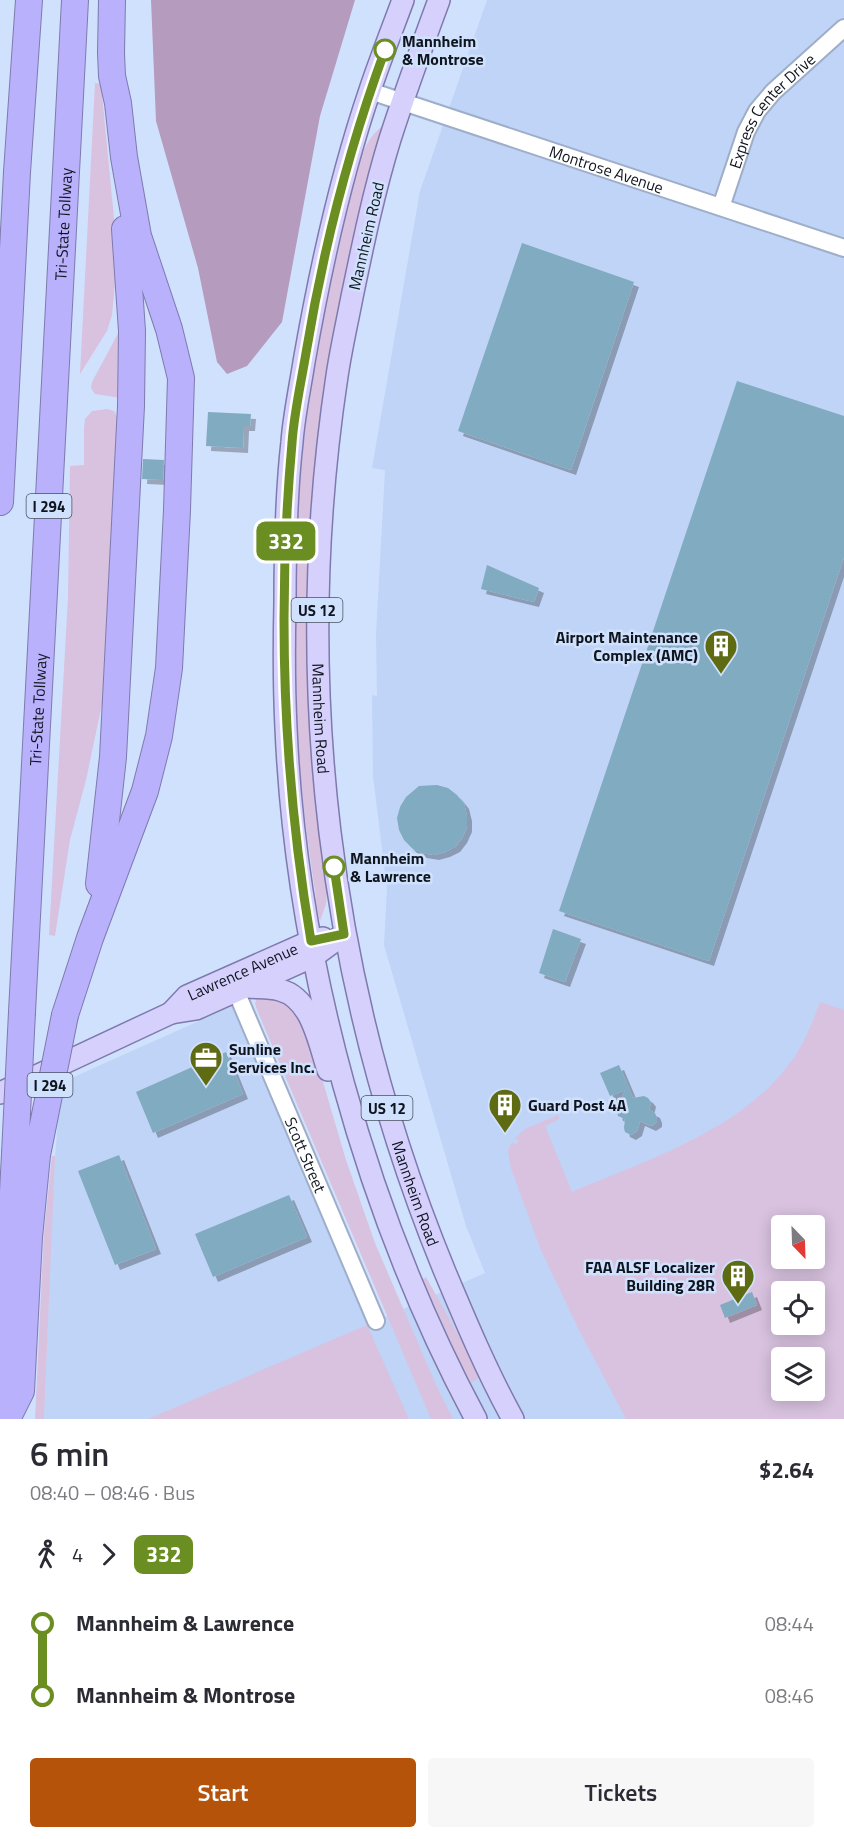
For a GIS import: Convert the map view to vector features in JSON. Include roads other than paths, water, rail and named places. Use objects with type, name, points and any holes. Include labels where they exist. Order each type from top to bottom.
[{"type":"highway","points":[[24,0],[27,33]]},
{"type":"highway","points":[[0,502],[17,172],[29,0]]},
{"type":"highway","name":"Tri-State Tollway","points":[[1,1419],[26,1155],[22,1012],[75,0]]},
{"type":"highway","name":"I 294","points":[[90,938],[108,818],[113,757],[131,389],[132,332],[128,260],[110,102],[112,0]]},
{"type":"highway","name":"I 294","points":[[7,1419],[21,1391],[29,1238],[26,1155],[65,1015],[90,938],[145,791],[159,736],[169,668],[181,378],[169,329],[138,236],[112,76]]},
{"type":"main road","name":"Mannheim Road","points":[[403,0],[370,91],[344,179],[326,247],[310,328],[292,441],[285,550],[286,729],[296,842],[313,948],[326,1013],[354,1119],[378,1195],[418,1295],[476,1419]]},
{"type":"main road","name":"Mannheim Road","points":[[439,0],[391,138],[371,208],[337,373],[323,499],[317,595],[320,732],[326,800],[344,934],[382,1094],[432,1240],[461,1310],[513,1419]]},
{"type":"main road","name":"Lawrence Avenue","points":[[171,1013],[187,996],[344,934]]},
{"type":"main road","name":"Lawrence Avenue","points":[[0,1093],[171,1013],[196,1009],[240,989],[313,948]]},
{"type":"main road","points":[[240,989],[281,990],[295,997],[311,1021],[329,1075],[354,1119]]},
{"type":"main road","points":[[418,1295],[419,1329],[461,1419]]},
{"type":"street","name":"Express Center Drive","points":[[721,207],[746,132],[757,111],[773,92],[844,28]]},
{"type":"street","name":"Montrose Avenue","points":[[370,91],[844,248]]},
{"type":"street","name":"Scott Street","points":[[240,989],[376,1321]]},
{"type":"place","name":"Mannheim & Montrose","points":[[385,50]]},
{"type":"place","name":"Airport Maintenance Complex (AMC)","points":[[721,675]]},
{"type":"place","name":"Mannheim & Lawrence","points":[[334,867]]},
{"type":"place","name":"Sunline Services Inc.","points":[[206,1087]]},
{"type":"place","name":"Guard Post 4A","points":[[505,1134]]},
{"type":"place","name":"FAA ALSF Localizer Building 28R","points":[[738,1305]]}]
